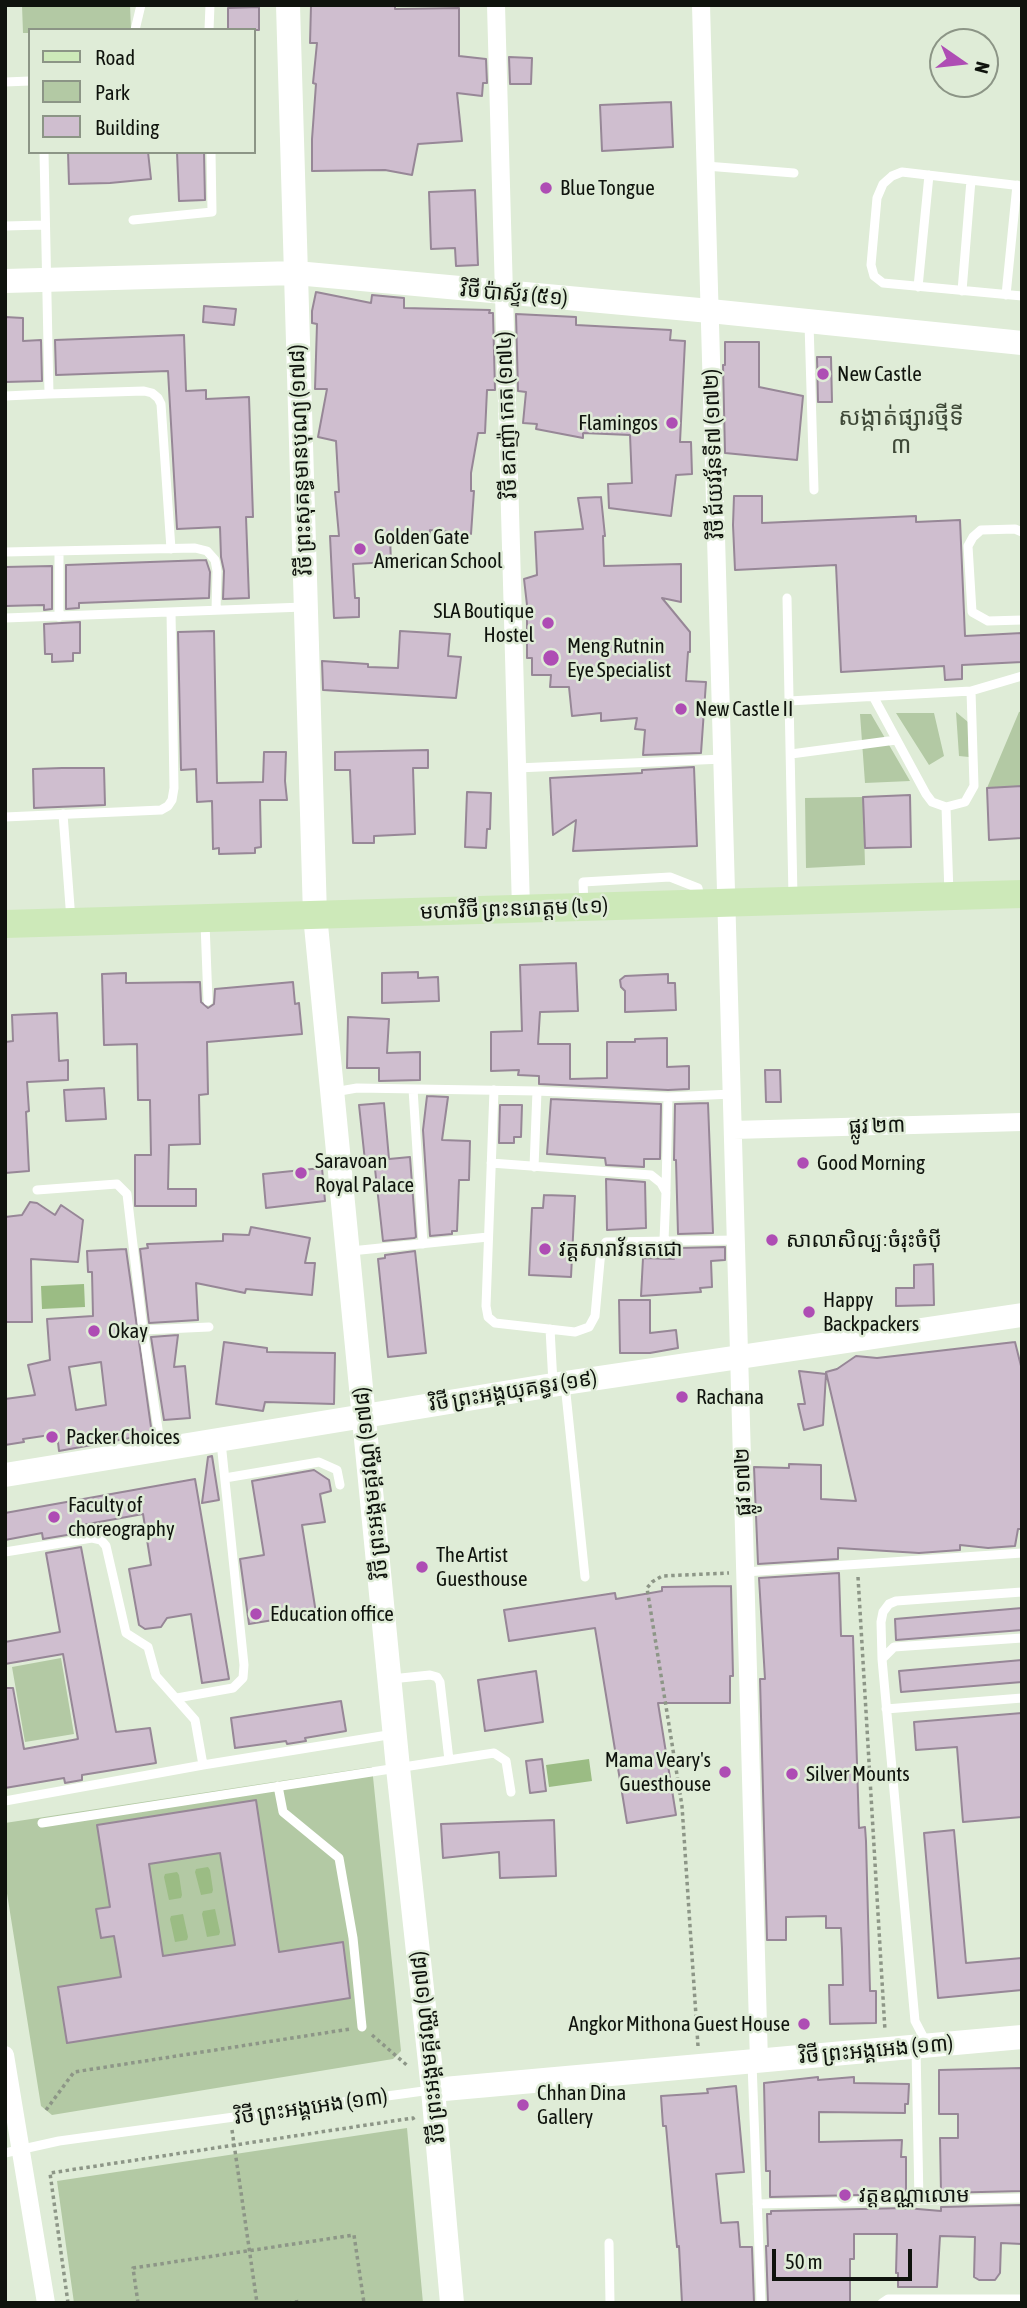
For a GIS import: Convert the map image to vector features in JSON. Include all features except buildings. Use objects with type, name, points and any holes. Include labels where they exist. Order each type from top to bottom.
[{"type":"main road","name":"មហាវិថី ព្រះនរោត្តម (៤១)","points":[[5,924],[1022,894]]},
{"type":"street","name":"វិថី ព្រះសុគន្ធមានបុណ្យ (១៧៨)","points":[[288,5],[315,915]]},
{"type":"street","name":"វិថី ឧកញ៉ា កេត (១៧៤)","points":[[496,5],[521,909]]},
{"type":"street","name":"វិថី ជ័យវរ្ម័នទី៧ (១៧២)","points":[[701,5],[723,759],[714,903]]},
{"type":"street","name":"វិថី ប៉ាស្ទ័រ (៥១)","points":[[5,281],[296,274],[710,311],[1022,343]]},
{"type":"street","name":"ផ្លូវ ១៧២","points":[[714,903],[732,1094],[756,2061]]},
{"type":"street","name":"វិថី ព្រះអង្គមគ្គវណ្ណ (១៧៨)","points":[[315,915],[452,2303]]},
{"type":"street","name":"ផ្លូវ ២៣","points":[[733,1130],[1022,1122]]},
{"type":"street","name":"វិថី ព្រះអង្គយុគន្ធរ (១៩)","points":[[5,1475],[559,1384],[1022,1315]]},
{"type":"street","name":"វិថី ព្រះអង្គអេង (១៣)","points":[[433,2090],[1022,2037]]},
{"type":"street","points":[[5,2055],[13,2151],[46,2303]]},
{"type":"lane","points":[[135,28],[141,5]]},
{"type":"lane","points":[[209,28],[210,5]]},
{"type":"lane","points":[[5,82],[28,81]]},
{"type":"lane","points":[[44,154],[49,394]]},
{"type":"lane","points":[[132,220],[212,212],[211,154]]},
{"type":"lane","points":[[706,166],[794,173]]},
{"type":"lane","points":[[1006,295],[1019,185],[902,172],[891,176],[883,184],[877,198],[875,217],[871,265],[874,276],[883,283],[962,291],[1006,295],[1022,296]]},
{"type":"lane","points":[[918,286],[929,175]]},
{"type":"lane","points":[[962,291],[971,180]]},
{"type":"lane","points":[[5,226],[45,225]]},
{"type":"lane","points":[[809,321],[814,490]]},
{"type":"lane","points":[[5,396],[145,391],[158,398],[161,404],[172,549]]},
{"type":"lane","points":[[1022,532],[1015,528],[981,530],[968,546],[972,612],[988,621],[1022,620]]},
{"type":"lane","points":[[5,552],[195,548],[207,551],[215,560],[217,570],[216,610]]},
{"type":"lane","points":[[59,551],[59,617]]},
{"type":"lane","points":[[787,598],[793,901]]},
{"type":"lane","points":[[5,618],[306,607]]},
{"type":"lane","points":[[5,817],[161,810],[168,806],[174,788],[171,612]]},
{"type":"lane","points":[[789,701],[971,691],[1022,676]]},
{"type":"lane","points":[[874,698],[926,794],[932,802],[946,807],[965,802],[974,786],[971,691]]},
{"type":"lane","points":[[791,754],[896,740]]},
{"type":"lane","points":[[517,768],[723,759]]},
{"type":"lane","points":[[946,807],[949,896]]},
{"type":"lane","points":[[63,814],[71,922]]},
{"type":"lane","points":[[204,918],[208,1001]]},
{"type":"lane","points":[[332,1093],[357,1088],[537,1091],[668,1097],[732,1094]]},
{"type":"lane","points":[[412,1089],[423,1244]]},
{"type":"lane","points":[[494,1090],[486,1306],[488,1317],[495,1323],[575,1332],[589,1327],[595,1316],[601,1250],[606,1242],[736,1240]]},
{"type":"lane","points":[[534,1167],[537,1091]]},
{"type":"lane","points":[[664,1240],[668,1097]]},
{"type":"lane","points":[[491,1163],[651,1175],[661,1183],[666,1192]]},
{"type":"lane","points":[[37,1190],[117,1184],[127,1194],[143,1330],[162,1450]]},
{"type":"lane","points":[[348,1252],[488,1237]]},
{"type":"lane","points":[[143,1330],[209,1327]]},
{"type":"lane","points":[[550,1329],[584,1577]]},
{"type":"lane","points":[[177,1698],[233,1688],[243,1678],[244,1665],[221,1440]]},
{"type":"lane","points":[[225,1478],[319,1462],[337,1470],[340,1485]]},
{"type":"lane","points":[[5,1552],[92,1538],[101,1540],[106,1546],[127,1633],[148,1647],[156,1676],[195,1720],[203,1765]]},
{"type":"lane","points":[[745,1572],[1022,1553]]},
{"type":"lane","points":[[919,2201],[922,2046],[915,2021],[886,1709],[881,1622],[883,1612],[889,1604],[896,1601],[1022,1591]]},
{"type":"lane","points":[[882,1659],[894,1647],[1022,1638]]},
{"type":"lane","points":[[390,1680],[430,1675],[437,1677],[440,1682],[449,1760]]},
{"type":"lane","points":[[886,1709],[1022,1698]]},
{"type":"lane","points":[[5,1801],[395,1734]]},
{"type":"lane","points":[[42,1823],[494,1753],[506,1761],[511,1792]]},
{"type":"lane","points":[[278,1786],[283,1812],[339,1858],[353,1938],[362,2027]]},
{"type":"lane","points":[[756,2061],[761,2303]]},
{"type":"lane","name":"វិថី ព្រះអង្គអេង (១៣)","points":[[13,2151],[59,2141],[433,2090]]},
{"type":"lane","points":[[757,2204],[1022,2198]]},
{"type":"lane","points":[[609,2243],[610,2303]]},
{"type":"lane","points":[[882,2303],[888,2299],[974,2302],[1022,2299]]},
{"type":"path","points":[[857,1564],[886,2050]]},
{"type":"path","points":[[699,2066],[682,1806],[647,1588],[652,1581],[662,1576],[745,1572]]},
{"type":"path","points":[[46,2110],[74,2072],[362,2027],[433,2090]]},
{"type":"path","points":[[230,2118],[257,2303]]},
{"type":"path","points":[[68,2303],[50,2173],[413,2118]]},
{"type":"path","points":[[138,2303],[133,2268],[354,2235],[364,2303]]},
{"type":"path","points":[[288,2303],[302,2303]]},
{"type":"green space","points":[[22,5],[130,5],[131,28],[28,28],[28,33],[23,33]]},
{"type":"green space","points":[[1022,711],[1022,786],[987,788],[1019,712]]},
{"type":"green space","points":[[956,712],[968,722],[969,757],[959,756]]},
{"type":"green space","points":[[896,713],[934,713],[944,756],[929,765]]},
{"type":"green space","points":[[860,714],[871,714],[910,781],[865,783]]},
{"type":"green space","points":[[863,797],[865,865],[806,868],[805,798]]},
{"type":"green space","points":[[61,1658],[74,1734],[25,1742],[12,1667]]},
{"type":"green space","points":[[372,1767],[401,2051],[393,2059],[52,2115],[41,2106],[5,1881],[5,1823]]},
{"type":"green space","points":[[407,2128],[423,2303],[74,2303],[57,2181]]},
{"type":"shaded area","points":[[84,1284],[85,1307],[42,1309],[41,1286]]},
{"type":"shaded area","points":[[589,1759],[592,1781],[549,1787],[546,1765]]},
{"type":"shaded area","points":[[208,1867],[213,1890],[212,1893],[201,1895],[195,1872],[196,1869]]},
{"type":"shaded area","points":[[177,1872],[182,1895],[181,1898],[169,1900],[164,1877],[165,1874]]},
{"type":"shaded area","points":[[215,1909],[220,1932],[219,1935],[207,1937],[202,1914],[203,1911]]},
{"type":"shaded area","points":[[183,1914],[188,1937],[187,1940],[175,1942],[170,1919],[171,1916]]},
{"type":"place","name":"Blue Tongue","points":[[546,188]]},
{"type":"place","name":"New Castle","points":[[823,374]]},
{"type":"place","name":"Flamingos","points":[[672,423]]},
{"type":"place","name":"Golden Gate American School","points":[[360,549]]},
{"type":"place","name":"SLA Boutique Hostel","points":[[548,623]]},
{"type":"place","name":"Meng Rutnin Eye Specialist","points":[[551,658]]},
{"type":"place","name":"New Castle II","points":[[681,709]]},
{"type":"place","name":"Good Morning","points":[[803,1163]]},
{"type":"place","name":"Saravoan Royal Palace","points":[[301,1173]]},
{"type":"place","name":"សាលាសិល្បៈចំរុះចំប៉ី","points":[[772,1240]]},
{"type":"place","name":"វត្តសារាវ័នតេជោ","points":[[545,1249]]},
{"type":"place","name":"Happy Backpackers","points":[[809,1312]]},
{"type":"place","name":"Okay","points":[[94,1331]]},
{"type":"place","name":"Rachana","points":[[682,1397]]},
{"type":"place","name":"Packer Choices","points":[[52,1437]]},
{"type":"place","name":"Faculty of choreography","points":[[54,1517]]},
{"type":"place","name":"The Artist Guesthouse","points":[[422,1567]]},
{"type":"place","name":"Education office","points":[[256,1614]]},
{"type":"place","name":"Mama Veary's Guesthouse","points":[[725,1772]]},
{"type":"place","name":"Silver Mounts","points":[[792,1774]]},
{"type":"place","name":"Angkor Mithona Guest House","points":[[804,2024]]},
{"type":"place","name":"Chhan Dina Gallery","points":[[523,2105]]},
{"type":"place","name":"វត្តឧណ្ណាលោម","points":[[845,2195]]},
{"type":"district","name":"សង្កាត់ផ្សារថ្មីទី ៣","points":[[901,431]]}]
